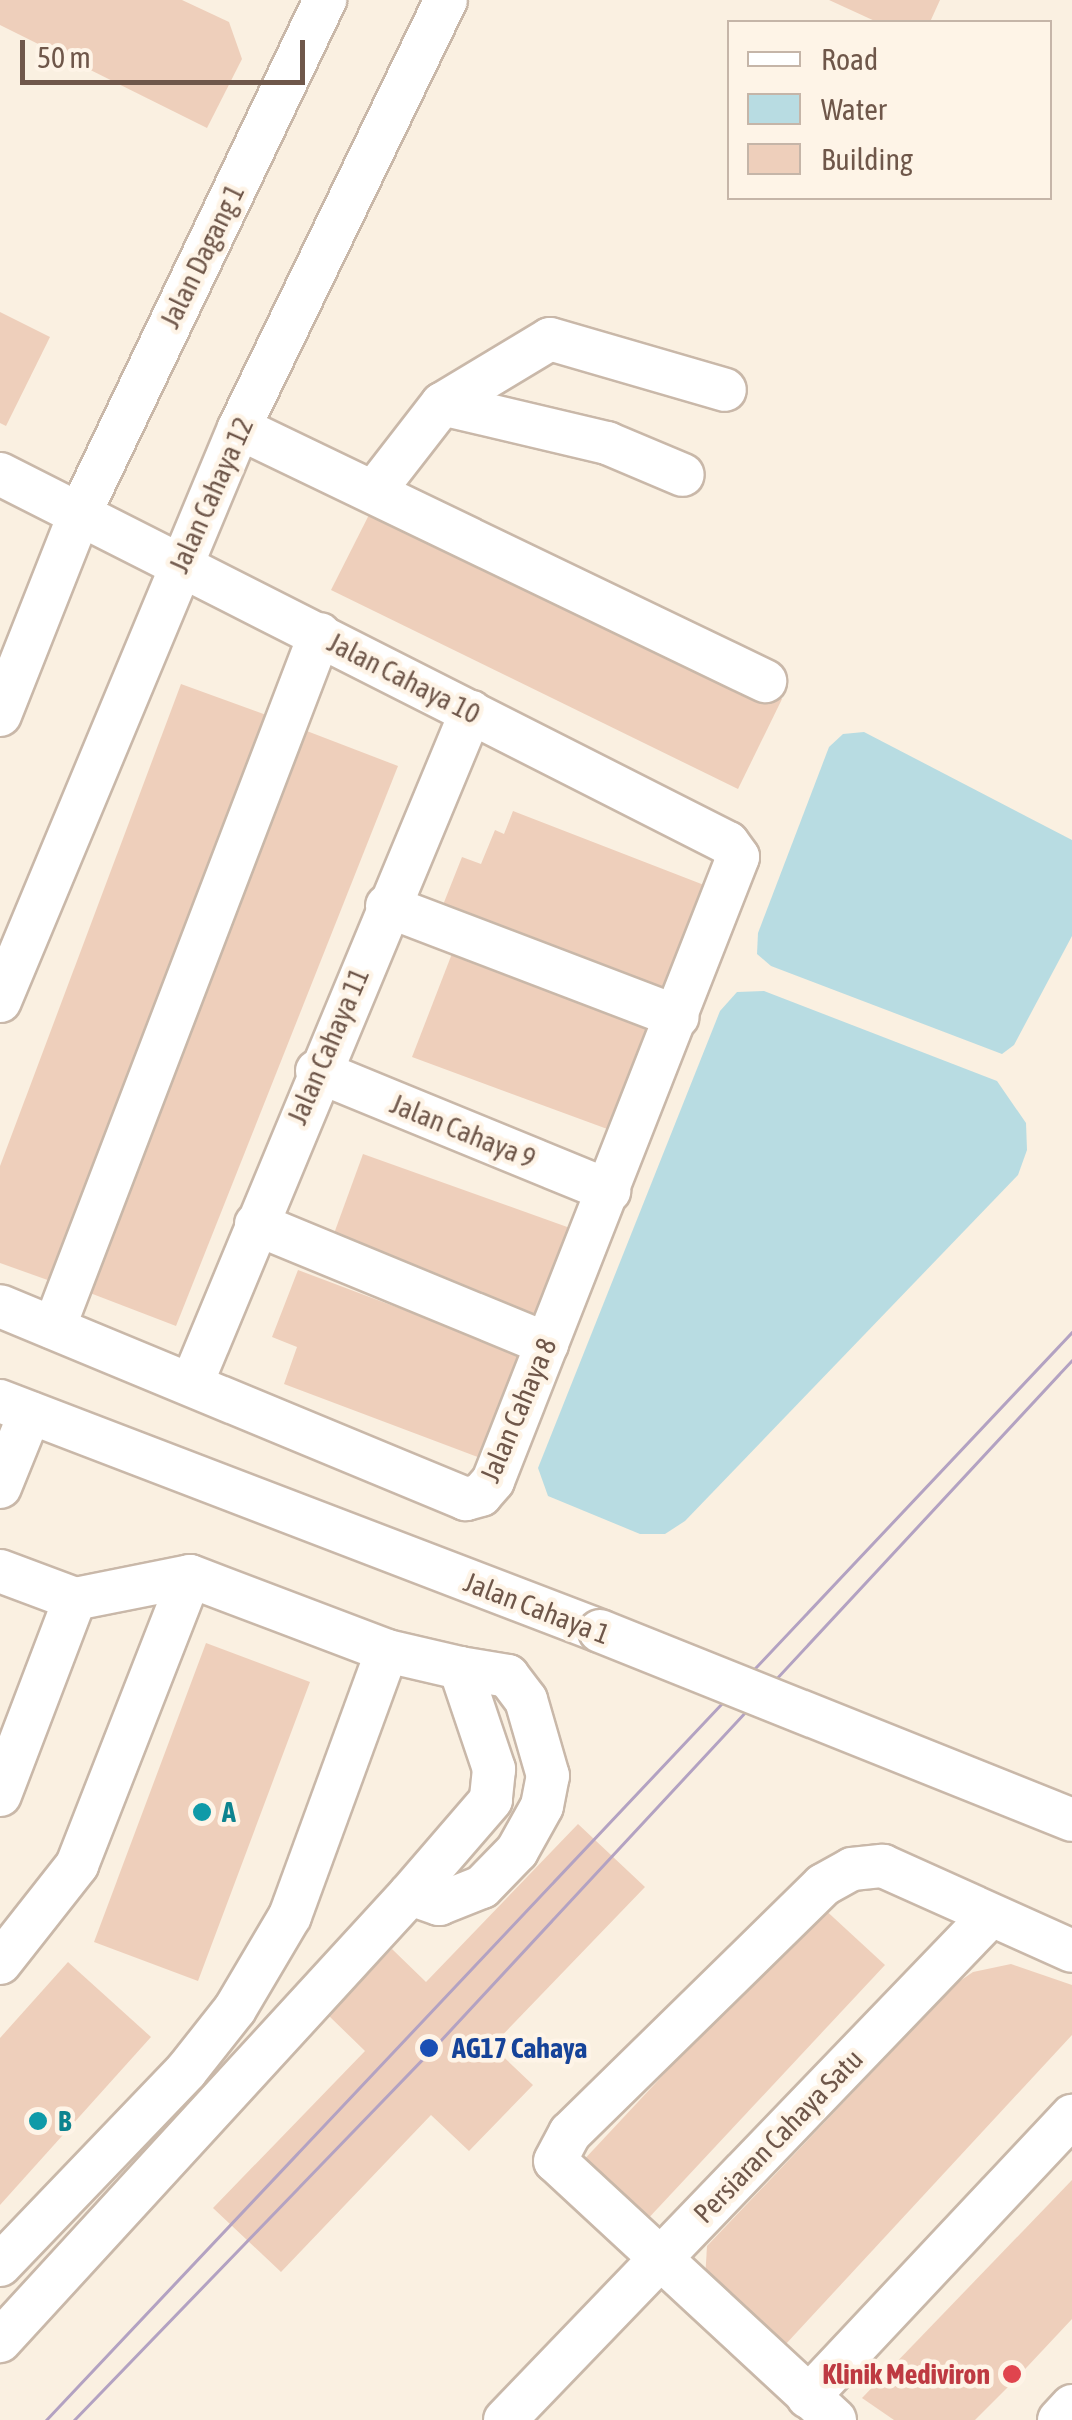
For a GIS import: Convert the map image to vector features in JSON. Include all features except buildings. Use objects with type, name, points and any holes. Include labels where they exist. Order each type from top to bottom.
[{"type":"street","name":"Jalan Dagang 1","points":[[0,715],[80,513],[323,0]]},
{"type":"street","name":"Jalan Cahaya 12","points":[[0,1001],[239,428],[446,0]]},
{"type":"street","points":[[376,489],[442,404],[550,339],[724,390]]},
{"type":"street","points":[[442,404],[608,443],[682,475]]},
{"type":"street","points":[[239,428],[376,489],[765,682]]},
{"type":"street","name":"Jalan Cahaya 10","points":[[0,474],[728,844]]},
{"type":"street","points":[[54,1328],[320,634]]},
{"type":"street","name":"Jalan Cahaya 11","points":[[192,1383],[317,1072],[470,712]]},
{"type":"street","name":"Jalan Cahaya 8","points":[[0,1306],[466,1499],[493,1481],[738,857],[728,844]]},
{"type":"street","points":[[387,906],[676,1017]]},
{"type":"street","name":"Jalan Cahaya 9","points":[[317,1072],[609,1191]]},
{"type":"street","points":[[256,1224],[547,1344]]},
{"type":"street","points":[[0,1487],[15,1407]]},
{"type":"street","name":"Jalan Cahaya 1","points":[[15,1407],[600,1632],[1072,1820]]},
{"type":"street","points":[[0,1571],[75,1599],[190,1576],[387,1651],[460,1668],[486,1734],[494,1770],[490,1800],[410,1894],[0,2341]]},
{"type":"street","points":[[0,1964],[77,1865],[190,1576]]},
{"type":"street","points":[[0,1795],[11,1733],[75,1599]]},
{"type":"street","points":[[0,2265],[186,2071],[235,2010],[290,1916],[387,1651]]},
{"type":"street","points":[[1072,1952],[883,1866],[852,1869],[822,1885],[570,2133],[555,2161],[657,2262],[821,2408],[1072,2116]]},
{"type":"street","name":"Persiaran Cahaya Satu","points":[[504,2420],[990,1916]]},
{"type":"street","points":[[1059,2420],[1072,2406]]},
{"type":"water","points":[[864,732],[1072,840],[1072,936],[1014,1045],[1002,1054],[771,966],[757,954],[758,933],[829,747],[843,734]]},
{"type":"water","points":[[764,991],[997,1081],[1026,1123],[1027,1150],[1018,1175],[685,1521],[665,1534],[640,1534],[548,1496],[538,1468],[720,1011],[737,992]]},
{"type":"tram line","points":[[46,2420],[1072,1332]]},
{"type":"tram line","points":[[74,2420],[439,2042],[1072,1360]]},
{"type":"place","name":"A","points":[[202,1812]]},
{"type":"place","name":"AG17 Cahaya","points":[[429,2048]]},
{"type":"place","name":"B","points":[[38,2121]]},
{"type":"place","name":"Klinik Mediviron","points":[[1012,2374]]}]
